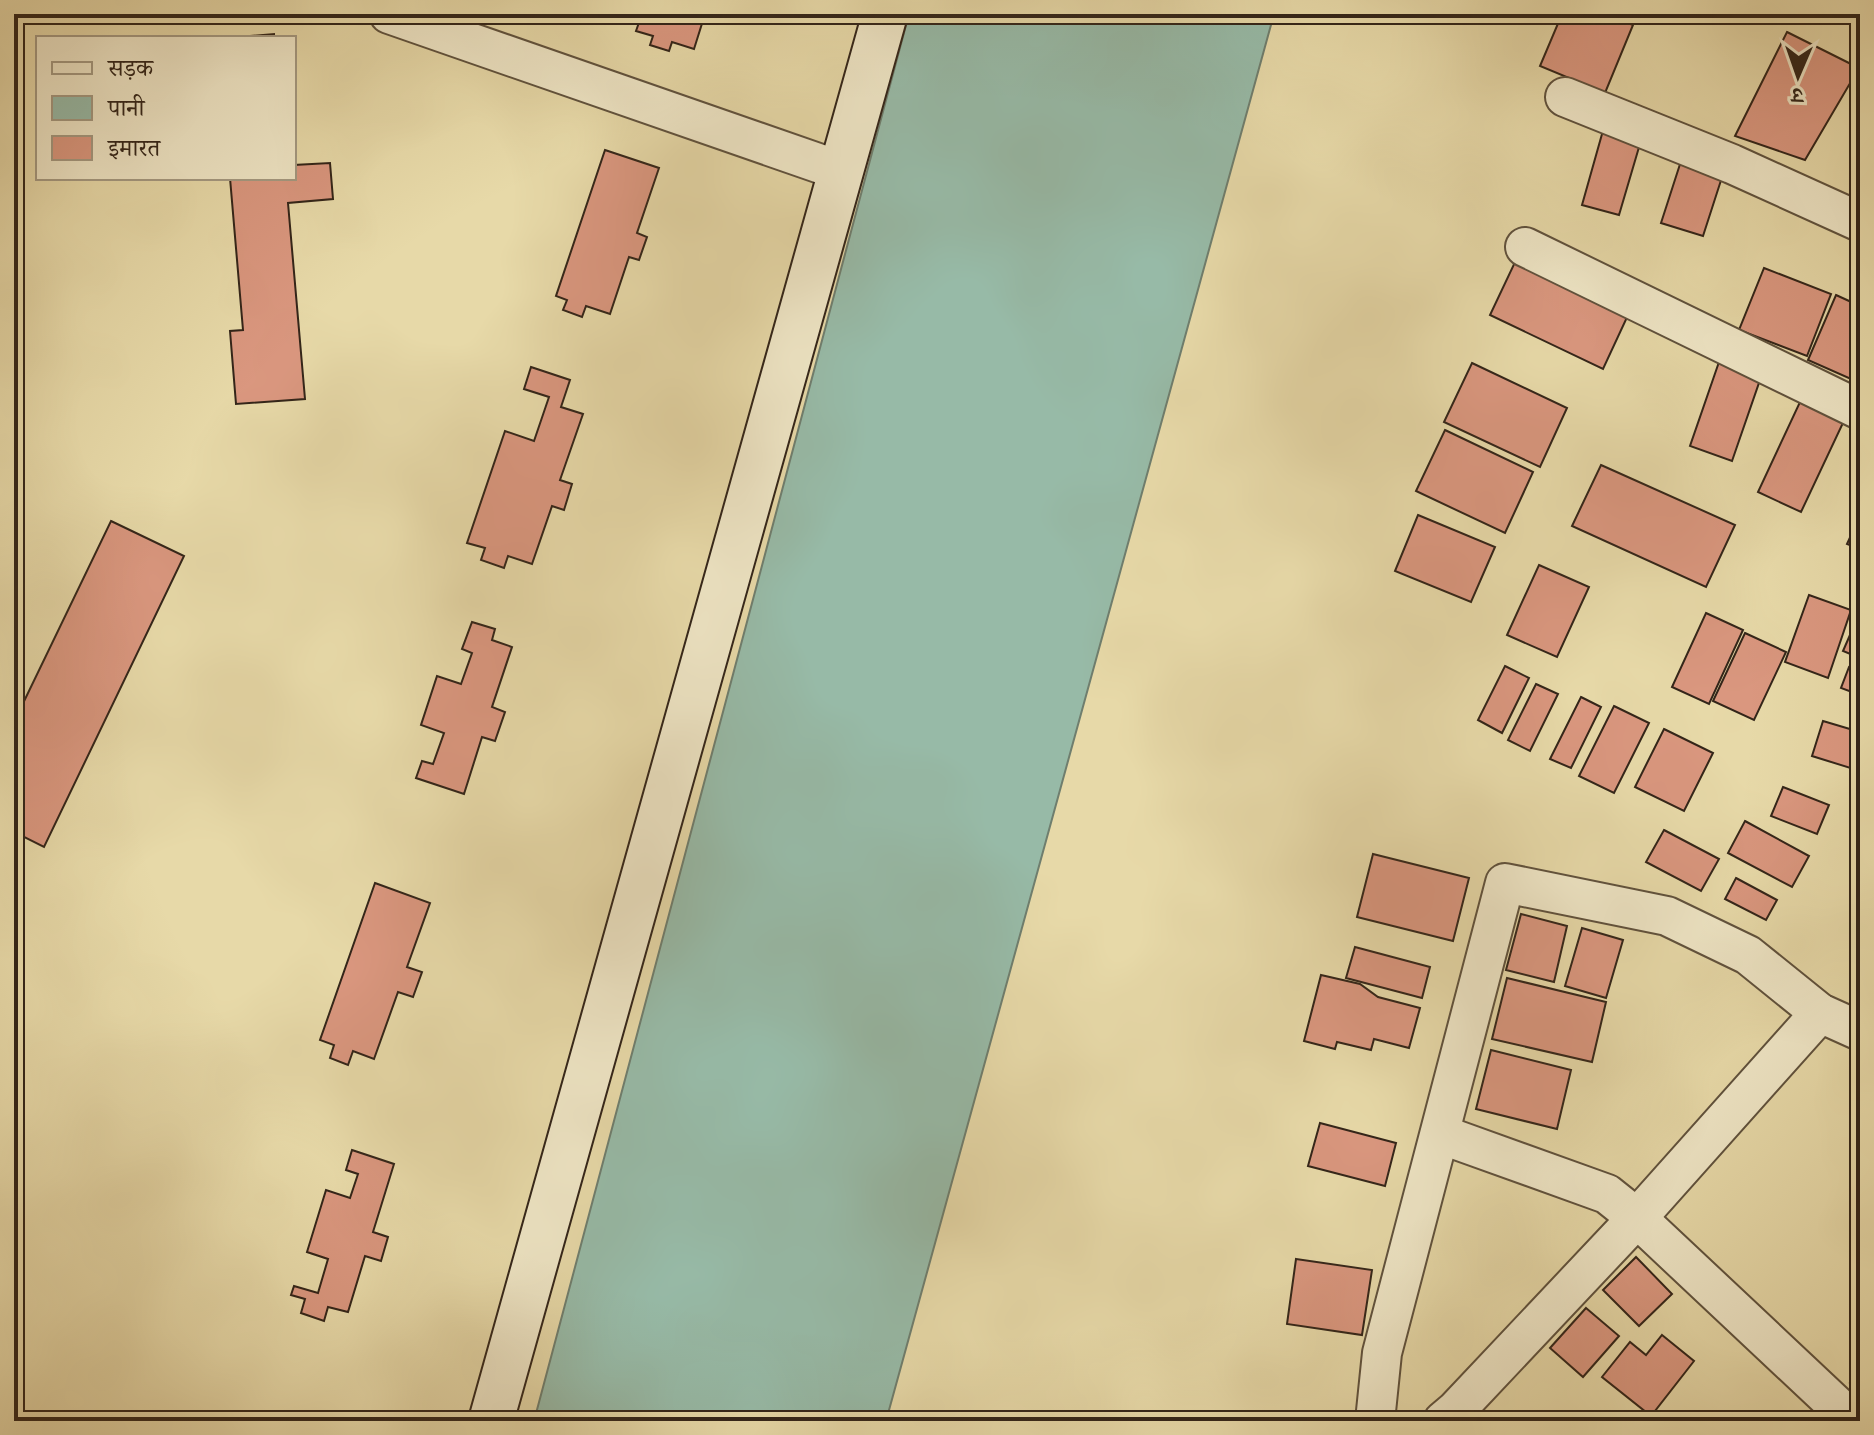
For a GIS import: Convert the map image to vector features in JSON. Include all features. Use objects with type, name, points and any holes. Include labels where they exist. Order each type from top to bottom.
[{"type":"street","points":[[389,14],[841,171]]},
{"type":"street","points":[[491,1421],[885,14]]},
{"type":"street","points":[[1565,97],[1732,164],[1860,222]]},
{"type":"street","points":[[1525,247],[1860,410]]},
{"type":"street","points":[[1375,1421],[1382,1353],[1505,883],[1667,916],[1748,955],[1820,1013],[1860,1031]]},
{"type":"street","points":[[1443,1421],[1637,1218],[1820,1013]]},
{"type":"street","points":[[1440,1134],[1607,1194],[1637,1218],[1853,1421]]},
{"type":"water","points":[[909,14],[1274,14],[886,1421],[534,1421]]},
{"type":"building","points":[[642,14],[705,14],[694,49],[672,42],[669,51],[650,45],[653,36],[636,31]]},
{"type":"building","points":[[1562,14],[1606,14],[1633,25],[1605,93],[1540,66]]},
{"type":"building","points":[[1787,32],[1859,68],[1805,160],[1735,136]]},
{"type":"building","points":[[1604,127],[1642,137],[1619,215],[1582,205]]},
{"type":"building","points":[[605,150],[659,168],[637,233],[647,237],[639,260],[629,257],[610,314],[586,306],[582,317],[563,310],[567,300],[556,296]]},
{"type":"building","points":[[1682,158],[1724,171],[1703,236],[1661,223]]},
{"type":"building","points":[[330,163],[333,199],[288,203],[305,399],[236,404],[230,331],[243,330],[230,180],[296,180],[296,165]]},
{"type":"building","points":[[1516,260],[1629,313],[1603,369],[1490,315]]},
{"type":"building","points":[[1764,268],[1831,294],[1807,356],[1739,330]]},
{"type":"building","points":[[1836,295],[1860,306],[1860,383],[1808,360]]},
{"type":"building","points":[[1719,362],[1761,377],[1732,461],[1690,446]]},
{"type":"building","points":[[1472,363],[1567,408],[1540,467],[1444,422]]},
{"type":"building","points":[[531,367],[570,380],[561,407],[583,414],[560,480],[572,484],[564,510],[552,506],[532,564],[508,556],[504,568],[481,560],[485,548],[467,543],[505,431],[534,441],[549,397],[524,389]]},
{"type":"building","points":[[1807,387],[1850,408],[1801,512],[1758,492]]},
{"type":"building","points":[[1445,430],[1533,472],[1505,533],[1416,491]]},
{"type":"building","points":[[1601,465],[1735,525],[1706,587],[1572,526]]},
{"type":"building","points":[[1418,515],[1495,547],[1471,602],[1395,571]]},
{"type":"building","points":[[1860,516],[1860,549],[1847,544]]},
{"type":"building","points":[[111,521],[184,556],[44,847],[14,832],[14,722]]},
{"type":"building","points":[[1539,565],[1589,587],[1557,657],[1507,635]]},
{"type":"building","points":[[1809,595],[1851,610],[1828,678],[1785,662]]},
{"type":"building","points":[[1860,612],[1860,658],[1843,651]]},
{"type":"building","points":[[1706,613],[1743,630],[1709,704],[1672,687]]},
{"type":"building","points":[[472,622],[495,629],[492,640],[512,647],[492,707],[505,712],[495,741],[482,737],[464,794],[416,778],[422,761],[433,764],[444,733],[421,725],[437,676],[461,684],[472,653],[462,649]]},
{"type":"building","points":[[1745,633],[1786,652],[1754,720],[1713,701]]},
{"type":"building","points":[[1505,666],[1529,678],[1502,733],[1478,720]]},
{"type":"building","points":[[1849,667],[1860,672],[1860,695],[1841,688]]},
{"type":"building","points":[[1536,684],[1558,694],[1530,751],[1508,740]]},
{"type":"building","points":[[1581,697],[1601,707],[1571,768],[1550,759]]},
{"type":"building","points":[[1614,706],[1649,723],[1614,793],[1579,776]]},
{"type":"building","points":[[1823,721],[1860,732],[1860,771],[1812,756]]},
{"type":"building","points":[[1664,729],[1713,753],[1684,811],[1635,787]]},
{"type":"building","points":[[1783,787],[1829,805],[1817,834],[1771,816]]},
{"type":"building","points":[[1745,821],[1809,856],[1792,887],[1728,853]]},
{"type":"building","points":[[1664,830],[1719,859],[1701,891],[1646,862]]},
{"type":"building","points":[[1373,854],[1469,878],[1453,941],[1357,917]]},
{"type":"building","points":[[1736,878],[1777,900],[1766,920],[1725,899]]},
{"type":"building","points":[[375,883],[430,903],[407,967],[422,972],[413,997],[398,992],[374,1059],[353,1051],[348,1065],[330,1058],[334,1045],[320,1040]]},
{"type":"building","points":[[1521,914],[1567,926],[1554,982],[1506,970]]},
{"type":"building","points":[[1582,928],[1623,940],[1606,998],[1565,986]]},
{"type":"building","points":[[1355,947],[1430,967],[1422,998],[1346,978]]},
{"type":"building","points":[[1321,975],[1360,984],[1378,997],[1420,1008],[1409,1048],[1374,1039],[1371,1050],[1337,1042],[1335,1049],[1304,1041]]},
{"type":"building","points":[[1507,978],[1606,1002],[1592,1062],[1492,1039]]},
{"type":"building","points":[[1491,1050],[1571,1070],[1557,1129],[1476,1109]]},
{"type":"building","points":[[1320,1123],[1396,1143],[1385,1186],[1308,1166]]},
{"type":"building","points":[[352,1150],[394,1164],[373,1232],[388,1237],[381,1261],[365,1256],[348,1312],[328,1307],[324,1321],[301,1313],[305,1299],[291,1295],[294,1286],[318,1293],[328,1259],[307,1252],[326,1190],[350,1198],[358,1174],[346,1170]]},
{"type":"building","points":[[1636,1257],[1672,1294],[1639,1326],[1603,1290]]},
{"type":"building","points":[[1296,1259],[1372,1270],[1362,1335],[1287,1324]]},
{"type":"building","points":[[1586,1308],[1619,1336],[1583,1377],[1550,1348]]},
{"type":"building","points":[[1662,1335],[1694,1361],[1651,1416],[1602,1377],[1630,1342],[1646,1355]]},
{"type":"building","points":[[1860,1372],[1860,1392],[1850,1383]]}]
